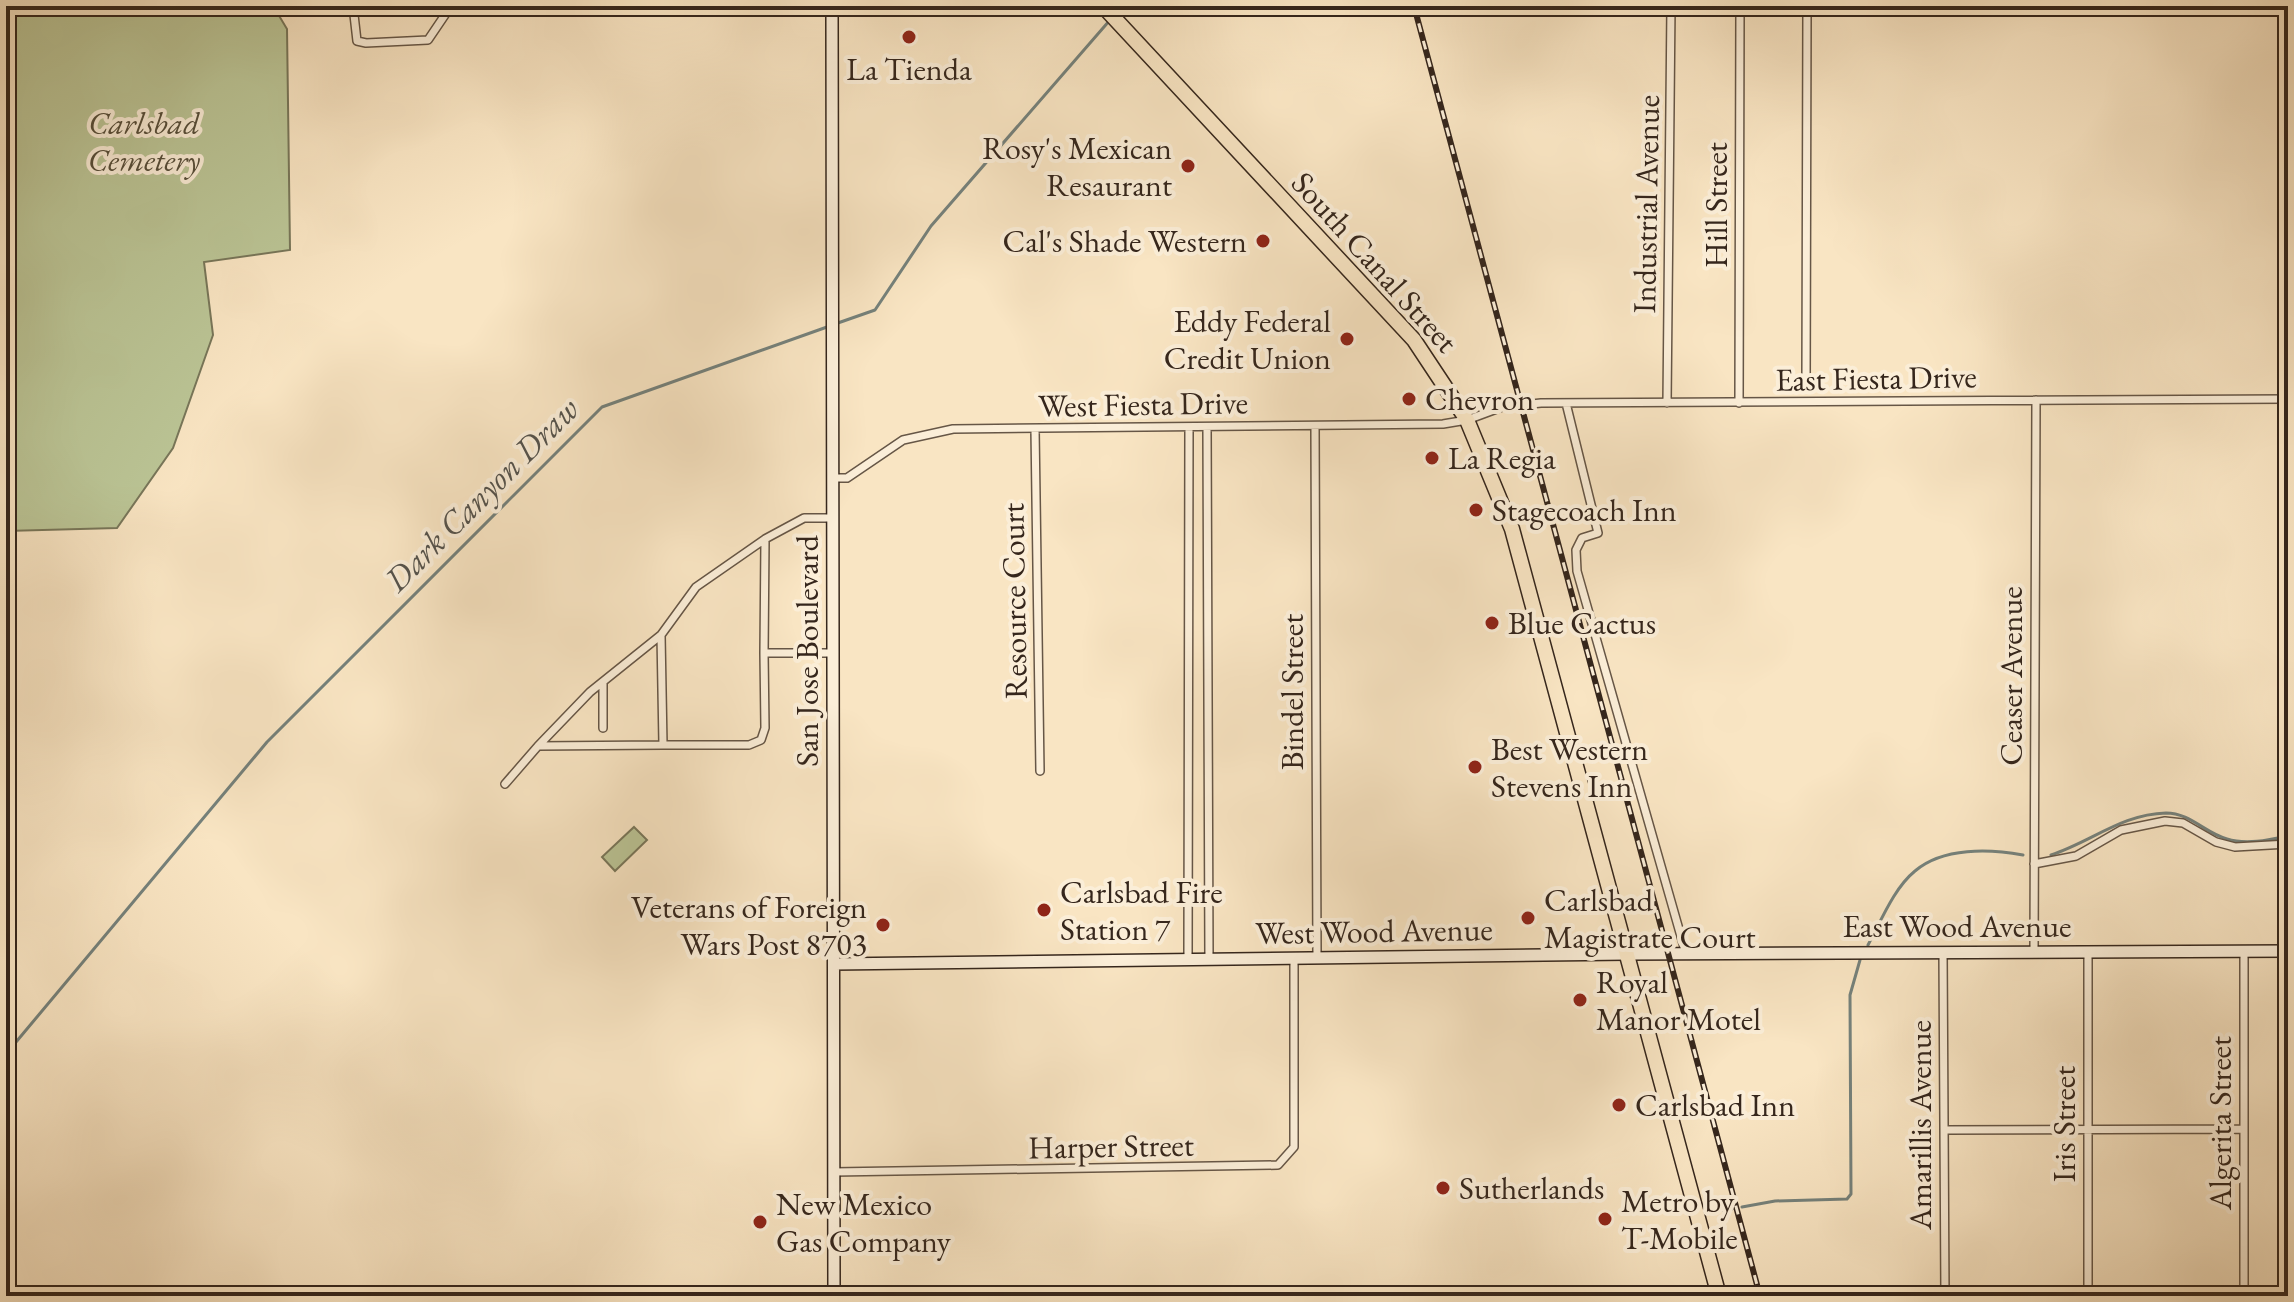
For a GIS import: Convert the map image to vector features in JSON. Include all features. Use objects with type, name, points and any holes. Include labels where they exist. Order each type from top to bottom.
[{"type":"highway","name":"South Canal Street","points":[[1103,6],[1186,99],[1400,323],[1467,420],[1512,529],[1719,1296]]},
{"type":"street","points":[[353,6],[357,41],[428,40],[451,6]]},
{"type":"street","name":"San Jose Boulevard","points":[[832,6],[834,1296]]},
{"type":"street","name":"Industrial Avenue","points":[[1667,403],[1671,6]]},
{"type":"street","name":"Hill Street","points":[[1739,403],[1740,6]]},
{"type":"street","points":[[1806,388],[1807,6]]},
{"type":"street","name":"East Fiesta Drive","points":[[1467,420],[1502,407],[1566,403],[2288,399]]},
{"type":"street","name":"Ceaser Avenue","points":[[2034,951],[2036,400]]},
{"type":"street","points":[[1566,403],[1598,533],[1582,538],[1576,550],[1577,571],[1686,954]]},
{"type":"street","name":"West Fiesta Drive","points":[[832,478],[847,478],[886,450],[918,434],[953,429],[1315,426],[1467,420]]},
{"type":"street","name":"Bindel Street","points":[[1315,426],[1317,958]]},
{"type":"street","points":[[1188,959],[1189,427]]},
{"type":"street","points":[[1207,427],[1209,959]]},
{"type":"street","name":"Resource Court","points":[[1035,429],[1040,771]]},
{"type":"street","points":[[505,784],[538,746],[603,682],[661,635],[696,587],[765,539],[804,518],[832,518]]},
{"type":"street","points":[[538,746],[749,745],[761,740],[765,728],[765,539]]},
{"type":"street","points":[[661,635],[663,745]]},
{"type":"street","points":[[764,653],[833,653]]},
{"type":"street","points":[[603,682],[603,728]]},
{"type":"street","points":[[2034,864],[2076,856],[2121,830],[2165,821],[2183,823],[2216,842],[2235,847],[2288,844]]},
{"type":"street","name":"Iris Street","points":[[2088,951],[2088,1296]]},
{"type":"street","name":"Algerita Street","points":[[2244,951],[2244,1296]]},
{"type":"street","name":"East Wood Avenue","points":[[1627,954],[2288,951]]},
{"type":"street","name":"Amarillis Avenue","points":[[1943,953],[1945,1296]]},
{"type":"street","name":"West Wood Avenue","points":[[834,964],[1627,954]]},
{"type":"street","name":"Harper Street","points":[[834,1172],[1273,1168],[1288,1157],[1294,1147],[1294,958]]},
{"type":"street","points":[[1944,1130],[2244,1129]]},
{"type":"green space","name":"Carlsbad Cemetery","points":[[6,6],[268,6],[275,9],[287,29],[290,250],[204,262],[213,335],[173,448],[117,528],[6,531]]},
{"type":"green space","points":[[634,827],[647,840],[615,871],[602,857]]},
{"type":"waterway","name":"Dark Canyon Draw","points":[[835,324],[875,310],[931,226],[1110,20]]},
{"type":"waterway","name":"Dark Canyon Draw","points":[[6,1054],[267,742],[602,407],[827,327]]},
{"type":"waterway","points":[[2051,855],[2121,823],[2166,813],[2183,816],[2234,841],[2288,836]]},
{"type":"waterway","points":[[1868,945],[1901,886],[1926,863],[1967,852],[2023,855]]},
{"type":"waterway","points":[[1742,1207],[1775,1201],[1847,1199],[1851,1194],[1850,995],[1860,960]]},
{"type":"waterway","points":[[1723,1211],[1732,1209]]},
{"type":"railway","points":[[1414,6],[1760,1296]]},
{"type":"place","name":"La Tienda","points":[[909,37]]},
{"type":"place","name":"Rosy's Mexican Resaurant","points":[[1188,166]]},
{"type":"place","name":"Cal's Shade Western","points":[[1263,241]]},
{"type":"place","name":"Eddy Federal Credit Union","points":[[1347,339]]},
{"type":"place","name":"Chevron","points":[[1409,399]]},
{"type":"place","name":"La Regia","points":[[1432,458]]},
{"type":"place","name":"Stagecoach Inn","points":[[1476,510]]},
{"type":"place","name":"Blue Cactus","points":[[1492,623]]},
{"type":"place","name":"Best Western Stevens Inn","points":[[1475,767]]},
{"type":"place","name":"Carlsbad Fire Station 7","points":[[1044,910]]},
{"type":"place","name":"Carlsbad Magistrate Court","points":[[1528,918]]},
{"type":"place","name":"Veterans of Foreign Wars Post 8703","points":[[883,925]]},
{"type":"place","name":"Royal Manor Motel","points":[[1580,1000]]},
{"type":"place","name":"Carlsbad Inn","points":[[1619,1105]]},
{"type":"place","name":"Sutherlands","points":[[1443,1188]]},
{"type":"place","name":"Metro by T-Mobile","points":[[1605,1219]]},
{"type":"place","name":"New Mexico Gas Company","points":[[760,1222]]}]
